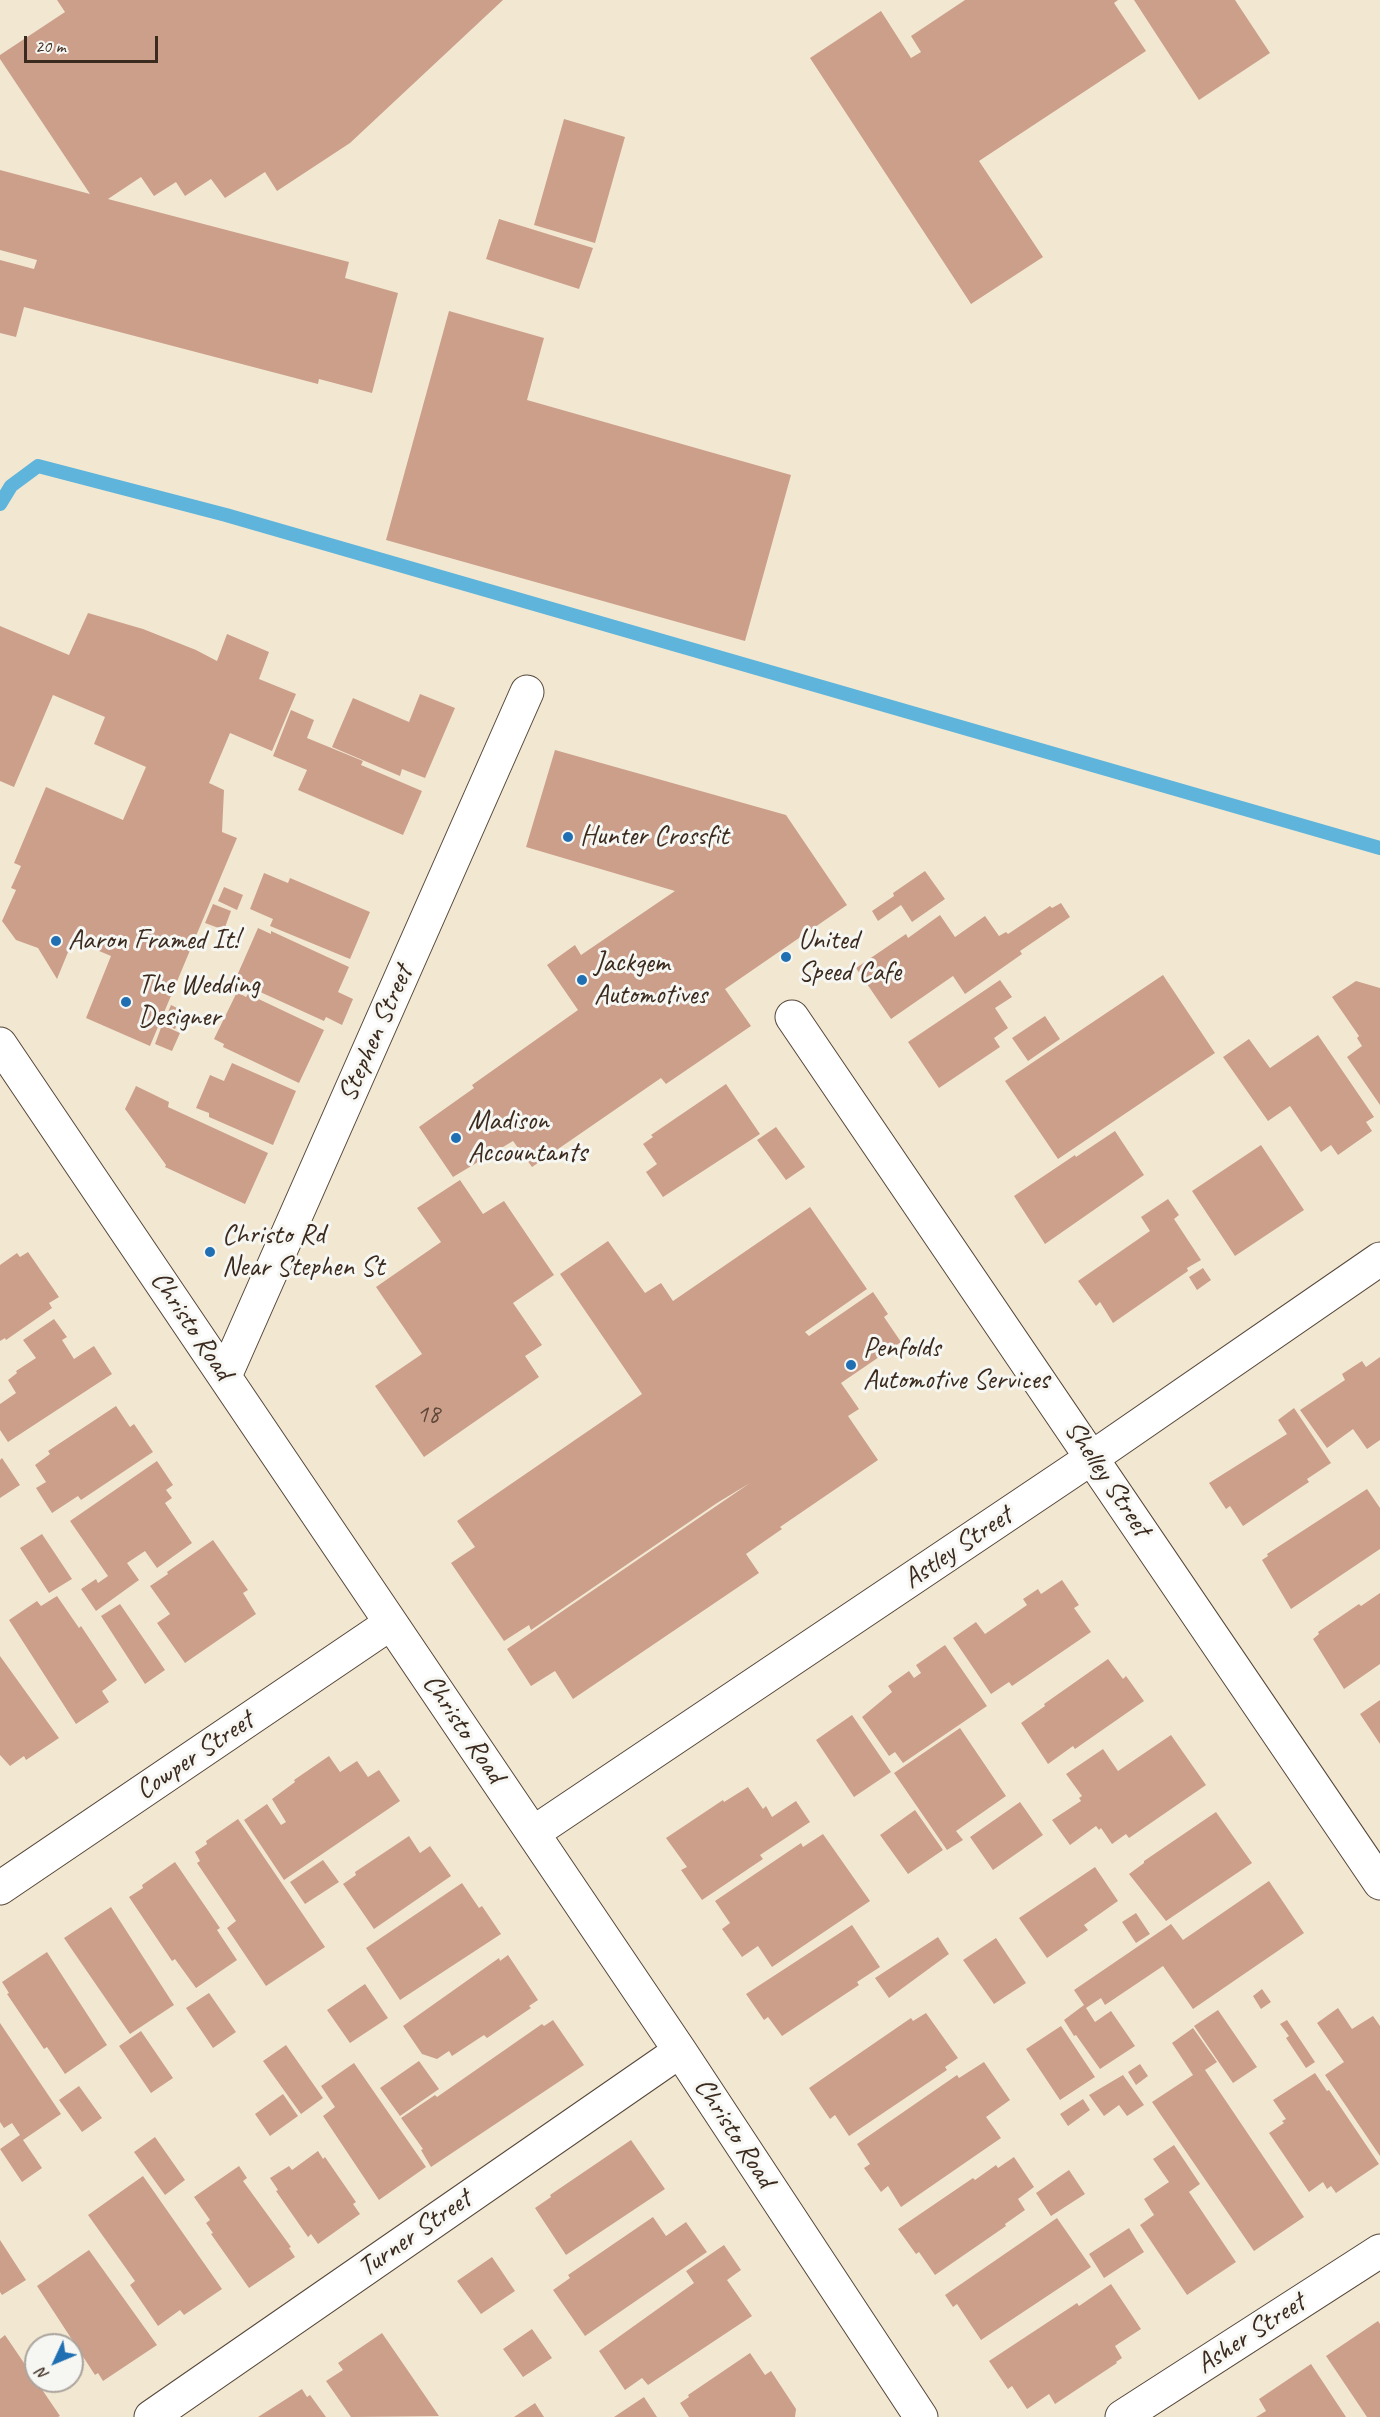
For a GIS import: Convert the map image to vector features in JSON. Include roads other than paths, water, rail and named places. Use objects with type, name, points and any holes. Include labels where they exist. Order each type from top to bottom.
[{"type":"street","name":"Stephen Street","points":[[225,1376],[527,692]]},
{"type":"street","name":"Shelley Street","points":[[792,1017],[1093,1457],[1380,1883]]},
{"type":"street","name":"Christo Road","points":[[0,1044],[680,2051],[921,2417]]},
{"type":"street","name":"Astley Street","points":[[533,1833],[1093,1457],[1380,1259]]},
{"type":"street","name":"Cowper Street","points":[[0,1888],[391,1623]]},
{"type":"street","name":"Turner Street","points":[[151,2417],[680,2051]]},
{"type":"street","name":"Asher Street","points":[[1122,2417],[1380,2251]]},
{"type":"waterway","points":[[0,504],[11,486],[38,466],[226,515],[1380,848]]},
{"type":"place","name":"Hunter Crossfit","points":[[568,837]]},
{"type":"place","name":"Aaron Framed It!","points":[[56,941]]},
{"type":"place","name":"United Speed Cafe","points":[[786,957]]},
{"type":"place","name":"Jackgem Automotives","points":[[582,980]]},
{"type":"place","name":"The Wedding Designer","points":[[126,1002]]},
{"type":"place","name":"Madison Accountants","points":[[456,1138]]},
{"type":"place","name":"Christo Rd Near Stephen St","points":[[210,1252]]},
{"type":"place","name":"Penfolds Automotive Services","points":[[851,1365]]}]
